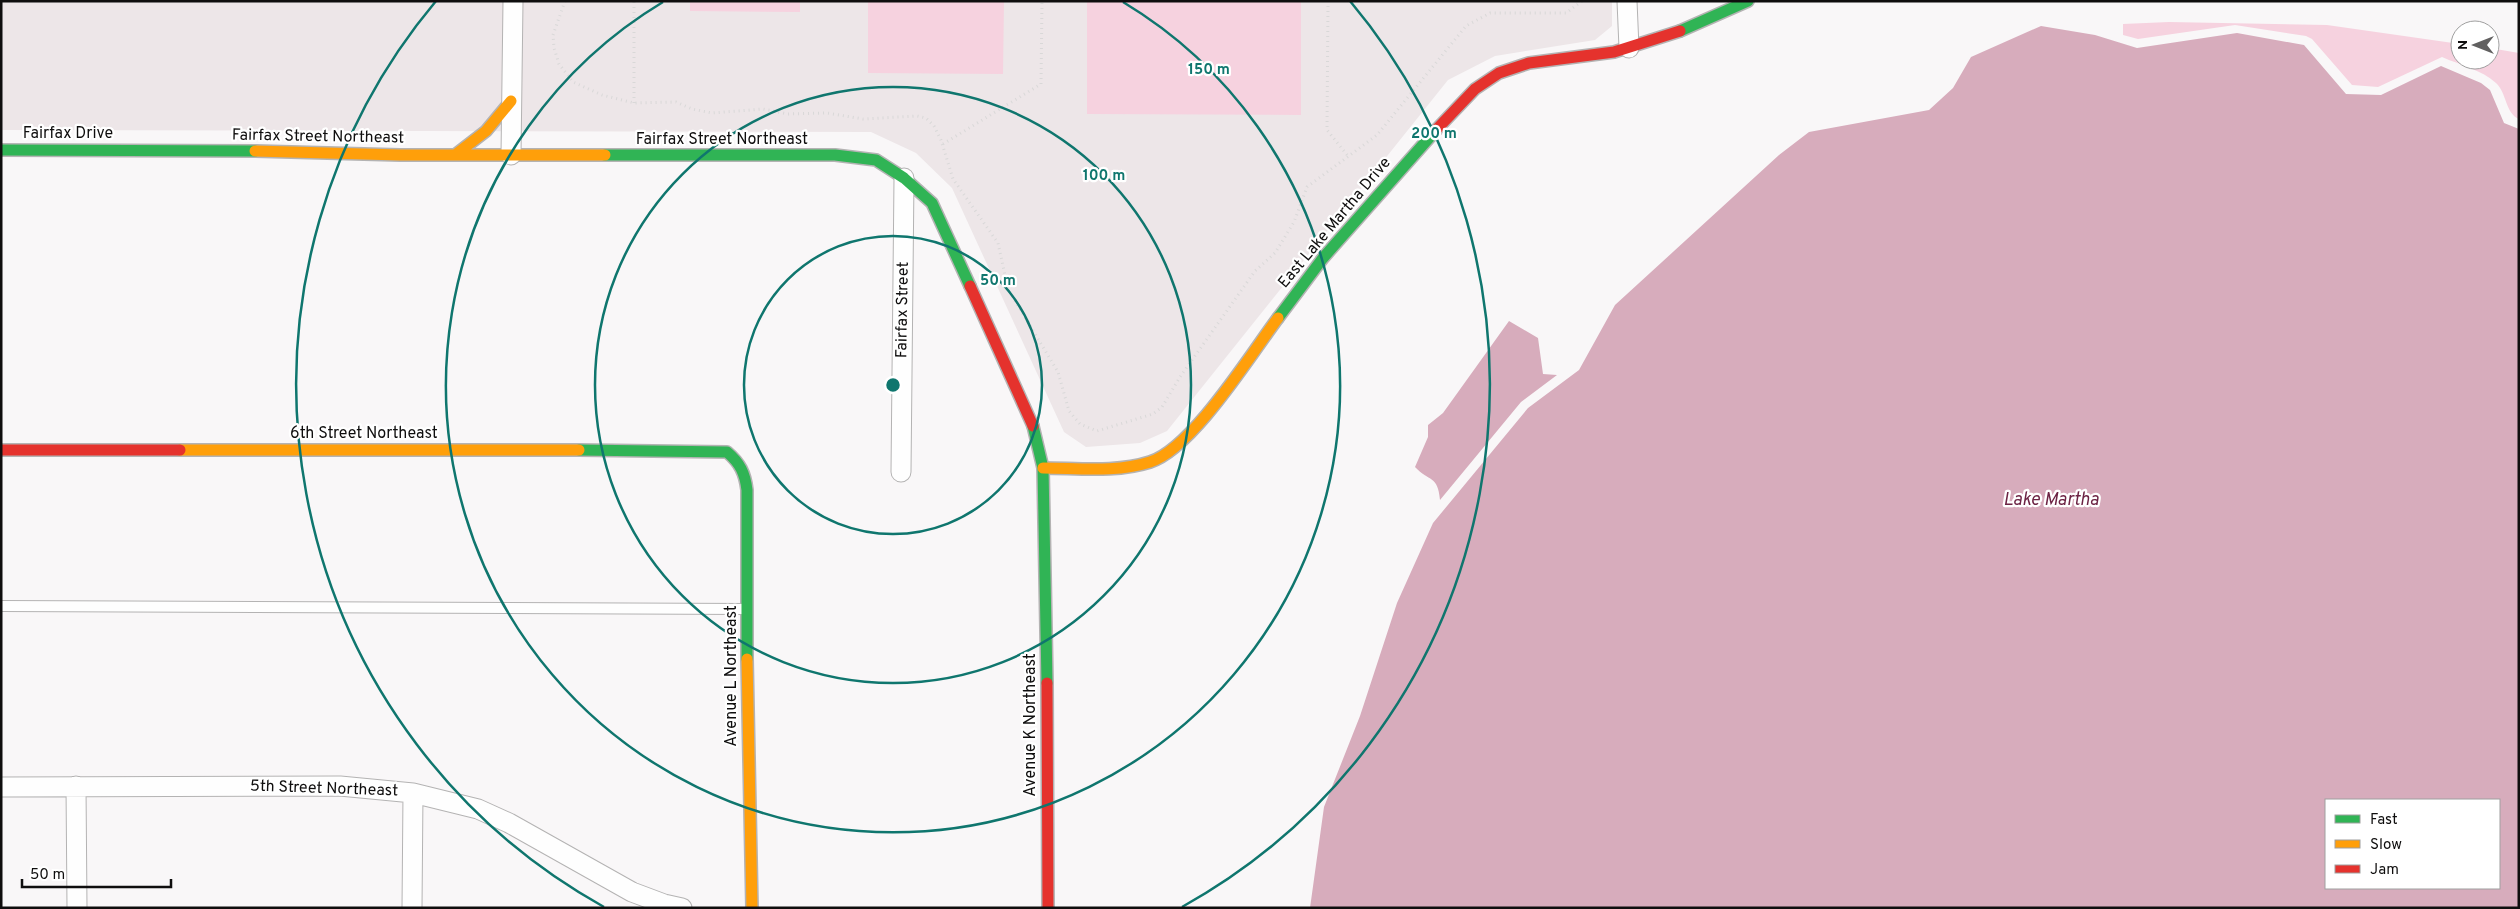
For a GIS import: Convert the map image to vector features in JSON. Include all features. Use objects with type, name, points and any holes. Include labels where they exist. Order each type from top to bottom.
[{"type":"street","points":[[511,156],[513,1]]},
{"type":"street","points":[[1627,1],[1629,48]]},
{"type":"street","name":"East Lake Martha Drive","points":[[1043,468],[1120,468],[1159,458],[1183,438],[1205,415],[1323,258],[1430,135],[1475,89],[1497,73],[1516,66],[1629,48],[1701,22],[1748,1]]},
{"type":"street","points":[[455,156],[486,131],[511,101]]},
{"type":"street","name":"Fairfax Drive","points":[[1,150],[136,150]]},
{"type":"street","name":"Fairfax Street Northeast","points":[[136,150],[455,156],[836,156],[876,160],[904,178],[932,203],[1032,424],[1043,468],[1046,542]]},
{"type":"street","name":"Fairfax Street","points":[[901,472],[904,178]]},
{"type":"street","name":"6th Street Northeast","points":[[1,450],[576,450],[727,452]]},
{"type":"street","name":"Avenue L Northeast","points":[[727,452],[739,460],[745,474],[748,609],[747,736],[752,908]]},
{"type":"street","name":"Avenue K Northeast","points":[[1046,542],[1048,908]]},
{"type":"street","points":[[76,786],[77,908]]},
{"type":"street","name":"5th Street Northeast","points":[[1,787],[340,786],[413,793],[478,809],[510,823],[632,892],[664,904],[682,908]]},
{"type":"street","points":[[412,908],[413,793]]},
{"type":"lane","points":[[1,606],[748,609]]},
{"type":"path","points":[[634,1],[634,103]]},
{"type":"path","points":[[943,144],[1041,84],[1042,1]]},
{"type":"path","points":[[1328,1],[1327,130],[1348,156]]},
{"type":"path","points":[[1307,186],[1377,135],[1466,26],[1477,18],[1490,13],[1566,13],[1582,1]]},
{"type":"shaded area","points":[[1,1],[1612,1],[1612,26],[1595,40],[1495,56],[1448,80],[1167,431],[1140,443],[1086,447],[1064,432],[952,188],[916,153],[871,132],[1,130]]},
{"type":"shaded area","points":[[690,1],[800,1],[800,12],[690,11]]},
{"type":"shaded area","points":[[868,1],[1004,1],[1003,74],[868,73]]},
{"type":"shaded area","points":[[1087,1],[1301,1],[1301,115],[1087,114]]},
{"type":"shaded area","points":[[2169,22],[2327,25],[2450,43],[2450,60],[2442,57],[2378,87],[2352,85],[2312,39],[2306,36],[2235,25],[2138,39],[2123,35],[2123,24]]},
{"type":"shaded area","points":[[2500,50],[2519,53],[2519,119],[2508,108],[2500,87],[2475,70],[2500,70]]},
{"type":"water","name":"Lake Martha","points":[[2041,26],[2095,35],[2137,48],[2237,33],[2304,45],[2346,94],[2381,95],[2441,66],[2481,83],[2490,90],[2504,123],[2519,129],[2519,908],[1310,908],[1324,807],[1360,716],[1397,603],[1433,523],[1528,408],[1579,370],[1615,305],[1779,155],[1809,132],[1929,110],[1953,88],[1971,57]]},
{"type":"water","points":[[1509,321],[1538,338],[1543,374],[1557,375],[1521,402],[1440,500],[1435,483],[1415,467],[1428,437],[1428,425],[1443,413]]},
{"type":"traffic: fast","points":[[1680,31],[1748,1]]},
{"type":"traffic: fast","points":[[1278,318],[1323,258],[1436,130]]},
{"type":"traffic: fast","points":[[1,150],[255,151]]},
{"type":"traffic: fast","points":[[605,155],[835,155],[876,160],[904,178],[932,203],[970,286]]},
{"type":"traffic: fast","points":[[1033,426],[1043,468],[1047,683]]},
{"type":"traffic: fast","points":[[579,450],[727,452],[739,464],[745,478],[747,490],[747,659]]},
{"type":"traffic: slow","points":[[455,155],[486,131],[511,101]]},
{"type":"traffic: slow","points":[[255,151],[400,155],[605,155]]},
{"type":"traffic: slow","points":[[1043,468],[1124,468],[1150,462],[1166,454],[1184,439],[1220,399],[1278,318]]},
{"type":"traffic: slow","points":[[180,450],[579,450]]},
{"type":"traffic: slow","points":[[747,659],[752,908]]},
{"type":"traffic: jam","points":[[1436,130],[1475,89],[1499,73],[1529,63],[1614,52],[1680,31]]},
{"type":"traffic: jam","points":[[970,286],[1033,426]]},
{"type":"traffic: jam","points":[[1,450],[180,450]]},
{"type":"traffic: jam","points":[[1047,683],[1048,908]]}]
